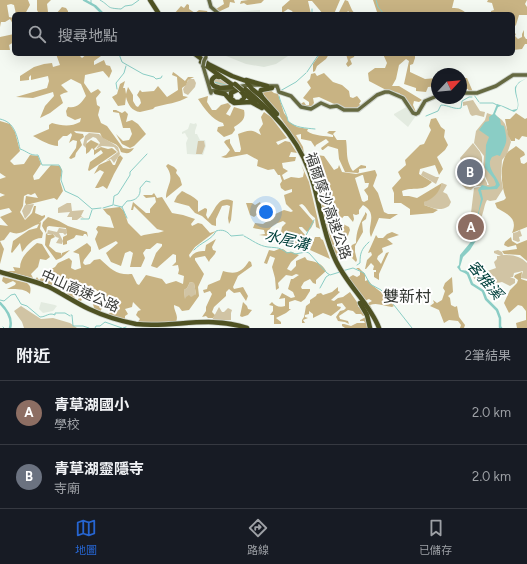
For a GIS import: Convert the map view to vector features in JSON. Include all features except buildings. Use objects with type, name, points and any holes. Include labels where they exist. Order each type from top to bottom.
[{"type":"highway","points":[[149,0],[157,12]]},
{"type":"highway","points":[[195,56],[224,79]]},
{"type":"highway","name":"福爾摩沙高速公路","points":[[196,56],[243,86],[271,114],[296,146],[314,191],[324,237],[332,257],[345,280],[378,327]]},
{"type":"highway","name":"福爾摩沙高速公路","points":[[196,56],[243,86],[276,117],[294,140],[312,179],[332,257]]},
{"type":"highway","points":[[208,64],[232,76],[240,78],[243,86],[243,99],[240,102],[235,102],[231,99],[227,89]]},
{"type":"highway","points":[[269,87],[243,86],[217,88],[211,81],[216,76],[243,86],[262,97],[283,122],[294,140]]},
{"type":"highway","points":[[235,102],[231,98],[231,94],[243,86]]},
{"type":"highway","points":[[243,86],[262,108]]},
{"type":"highway","points":[[262,97],[260,93],[261,90],[269,87]]},
{"type":"highway","points":[[213,92],[224,93],[235,104],[251,102],[271,114]]},
{"type":"highway","name":"中山高速公路","points":[[0,273],[48,288],[96,314],[127,324],[160,328],[215,324],[242,328]]},
{"type":"highway","name":"中山高速公路","points":[[0,273],[31,281],[50,288],[89,309],[121,321],[154,326],[214,322],[229,323],[248,328]]},
{"type":"highway","name":"福爾摩沙高速公路","points":[[345,280],[370,312],[378,327]]},
{"type":"highway","points":[[349,286],[363,307],[370,327]]},
{"type":"main road","points":[[209,0],[211,7],[217,12]]},
{"type":"main road","points":[[207,56],[203,66],[213,92],[243,86]]},
{"type":"main road","points":[[467,93],[477,93],[496,86],[513,75],[527,75]]},
{"type":"main road","points":[[269,87],[278,87],[279,92],[291,96],[301,107],[311,108],[321,103],[330,107],[337,106],[344,110],[360,110],[365,104],[385,92],[389,92],[403,98],[416,114],[426,100],[431,99]]},
{"type":"shaded area","points":[[0,0],[28,0],[30,5],[26,12],[16,12],[14,5],[7,5],[9,17],[12,18],[12,22],[10,19],[5,22],[1,22],[0,27]]},
{"type":"shaded area","points":[[37,0],[51,0],[47,4],[48,12],[38,12]]},
{"type":"shaded area","points":[[223,0],[234,0],[235,3],[230,2],[229,7],[218,12],[216,9],[224,4]]},
{"type":"shaded area","points":[[264,0],[261,3],[247,5],[244,3],[240,4],[241,1]]},
{"type":"shaded area","points":[[290,0],[340,0],[335,12],[321,12],[312,1],[308,1],[311,12],[293,12],[288,9],[282,12],[282,7]]},
{"type":"shaded area","points":[[345,0],[348,1],[354,12],[348,11],[339,12]]},
{"type":"shaded area","points":[[373,0],[454,0],[452,8],[457,8],[465,12],[377,12]]},
{"type":"shaded area","points":[[488,0],[527,0],[525,4],[527,7],[527,15],[519,15],[515,26],[515,12],[491,12],[494,10],[492,3],[487,2]]},
{"type":"shaded area","points":[[187,4],[189,5],[189,9],[194,12],[176,12],[181,6],[184,8]]},
{"type":"shaded area","points":[[62,7],[66,8],[68,11],[68,12],[58,12]]},
{"type":"shaded area","points":[[199,10],[208,12],[196,12]]},
{"type":"shaded area","points":[[260,10],[260,12],[235,12]]},
{"type":"shaded area","points":[[524,30],[524,36],[527,39],[527,44],[525,44],[522,49],[515,50],[515,36],[518,39],[522,37]]},
{"type":"shaded area","points":[[12,34],[12,43],[9,45],[10,50],[0,50],[0,37]]},
{"type":"shaded area","points":[[57,56],[80,56],[82,58],[84,56],[101,56],[94,61],[94,65],[104,60],[106,65],[110,66],[112,71],[109,78],[103,71],[85,75],[84,83],[91,93],[98,89],[101,92],[96,98],[97,105],[100,107],[98,115],[101,123],[107,126],[123,148],[134,148],[130,152],[121,152],[118,146],[103,138],[100,133],[74,131],[76,133],[83,134],[84,137],[80,140],[82,145],[75,157],[71,159],[69,158],[76,148],[77,141],[73,140],[69,143],[72,135],[71,133],[67,136],[63,136],[58,141],[58,146],[49,144],[33,136],[49,129],[49,125],[52,123],[66,126],[80,122],[81,118],[75,120],[67,116],[66,111],[68,107],[77,106],[86,96],[81,84],[71,79],[61,85],[68,92],[60,95],[63,103],[50,113],[40,118],[45,106],[54,96],[53,92],[33,98],[16,97],[47,88],[49,81],[48,76],[31,80],[31,75],[29,80],[20,81],[20,76],[34,67],[44,64],[52,63],[53,67],[60,65]]},
{"type":"shaded area","points":[[226,56],[288,56],[276,64],[264,67],[246,64]]},
{"type":"shaded area","points":[[319,56],[328,56],[313,72],[313,64]]},
{"type":"shaded area","points":[[347,56],[354,56],[350,59],[352,64],[348,67],[346,64],[348,61]]},
{"type":"shaded area","points":[[384,56],[415,56],[413,64],[410,65],[410,72],[425,79],[431,78],[431,87],[428,87],[426,92],[416,91],[416,88],[404,84],[409,61],[406,59],[399,65],[396,79],[392,86],[399,86],[422,100],[419,102],[414,101],[413,105],[416,112],[413,112],[405,99],[399,93],[388,91],[369,81],[368,73],[375,68],[385,68],[387,63]]},
{"type":"shaded area","points":[[173,72],[185,81],[188,77],[194,77],[188,80],[186,85],[182,88],[183,96],[188,97],[180,101],[140,112],[131,107],[126,97],[125,105],[118,106],[112,97],[117,94],[120,84],[125,81],[123,88],[125,88],[126,94],[128,87],[133,95],[133,101],[138,107],[141,103],[137,95],[140,90],[142,92],[154,91],[158,86],[167,97],[178,90],[177,77],[172,75]]},
{"type":"shaded area","points":[[315,73],[317,76],[324,73],[333,82],[342,85],[349,91],[350,97],[353,98],[357,96],[361,101],[359,104],[362,106],[359,109],[345,109],[319,97],[313,98],[314,103],[311,107],[300,105],[304,102],[306,105],[309,105],[309,102],[303,98],[311,88],[307,82],[310,79],[311,74]]},
{"type":"shaded area","points":[[218,77],[234,86],[217,87],[212,81]]},
{"type":"shaded area","points":[[467,78],[473,92],[469,92]]},
{"type":"shaded area","points":[[189,79],[194,79],[196,83],[195,87],[188,95],[184,93],[183,89]]},
{"type":"shaded area","points":[[270,90],[278,94],[288,121],[297,127],[308,129],[307,131],[316,135],[333,137],[333,135],[327,133],[329,131],[336,131],[333,134],[337,140],[346,140],[348,158],[352,170],[353,171],[361,165],[366,166],[366,168],[359,169],[358,173],[345,172],[339,159],[338,149],[328,146],[322,150],[321,148],[329,142],[326,139],[315,147],[311,141],[301,139],[301,134],[296,135],[303,147],[304,154],[284,122],[261,94],[262,91]]},
{"type":"shaded area","points":[[208,96],[207,102],[212,110],[216,110],[221,105],[228,103],[231,106],[226,114],[230,116],[234,107],[244,110],[244,118],[234,127],[235,130],[232,134],[224,137],[217,131],[218,127],[224,126],[223,123],[215,119],[198,99]]},
{"type":"shaded area","points":[[473,100],[480,111],[485,112],[484,117],[476,115],[472,116],[467,105],[463,106],[463,104],[467,104],[467,101]]},
{"type":"shaded area","points":[[408,106],[415,117],[408,127],[394,114]]},
{"type":"shaded area","points":[[113,110],[122,113],[125,111],[128,114],[126,122],[132,120],[138,124],[146,134],[134,146],[130,148],[122,144],[116,134],[123,141],[129,140],[132,134],[130,128],[123,128],[119,113],[113,112]]},
{"type":"shaded area","points":[[264,112],[271,117],[287,138],[276,142],[278,145],[285,141],[290,142],[297,153],[291,152],[289,157],[296,157],[295,161],[282,163],[283,168],[288,171],[282,175],[284,180],[291,177],[303,177],[304,172],[301,164],[309,182],[320,229],[316,227],[315,218],[302,204],[299,205],[314,222],[307,232],[302,227],[299,227],[305,235],[301,243],[298,245],[293,243],[293,240],[290,242],[286,240],[286,238],[276,235],[281,232],[282,227],[286,223],[283,221],[272,226],[267,236],[259,235],[265,234],[264,230],[253,228],[255,223],[263,224],[269,220],[266,214],[270,212],[273,215],[284,210],[291,212],[293,211],[286,204],[284,195],[292,192],[292,189],[285,191],[281,188],[280,184],[282,181],[280,175],[278,175],[274,169],[268,170],[257,166],[258,160],[247,154],[226,158],[221,157],[226,155],[230,150],[224,142],[226,140],[230,139],[230,143],[235,152],[240,152],[241,149],[238,134],[250,131],[261,135],[259,130],[263,124],[261,117]]},
{"type":"shaded area","points":[[487,113],[502,120],[505,124],[511,142],[507,154],[502,160],[501,177],[503,189],[496,200],[487,200],[481,218],[480,216],[471,213],[474,188],[483,186],[475,186],[471,190],[466,189],[462,185],[458,175],[462,167],[460,158],[473,143],[482,157],[482,173],[487,185],[489,185],[483,172],[484,156],[474,143],[476,131],[485,120]]},
{"type":"shaded area","points":[[516,113],[525,119],[527,118],[527,137],[522,136],[519,140],[515,138],[515,141],[511,141],[508,135],[505,119],[510,119]]},
{"type":"shaded area","points":[[436,118],[441,127],[445,130],[444,137],[448,145],[437,157],[443,169],[439,175],[435,165],[420,169],[419,174],[432,182],[425,187],[402,191],[403,196],[417,198],[442,183],[435,195],[424,202],[424,205],[438,210],[433,213],[410,215],[410,209],[401,203],[394,203],[394,193],[392,188],[401,178],[398,172],[406,165],[405,160],[420,145],[424,144],[431,130],[429,126],[431,119]]},
{"type":"shaded area","points":[[0,121],[10,124],[15,132],[20,151],[10,161],[14,165],[24,164],[30,155],[38,156],[41,164],[33,176],[34,180],[39,179],[51,165],[60,166],[62,170],[60,181],[63,191],[57,200],[54,198],[26,205],[26,196],[38,198],[35,193],[24,196],[23,206],[20,212],[25,220],[32,213],[34,206],[36,206],[35,213],[42,216],[45,215],[45,217],[39,223],[41,222],[40,229],[43,233],[42,238],[28,244],[22,252],[20,243],[12,253],[11,252],[13,241],[29,230],[37,228],[39,224],[22,232],[10,232],[4,240],[0,241],[0,225],[8,226],[0,217],[12,212],[9,208],[0,210],[0,197],[5,195],[0,193],[0,179],[6,177],[0,173]]},
{"type":"shaded area","points":[[190,123],[196,123],[195,134],[197,134],[200,140],[205,140],[206,146],[203,155],[187,154],[186,143],[188,138],[185,133],[182,134],[182,132],[188,129]]},
{"type":"shaded area","points":[[89,133],[99,134],[118,147],[120,154],[114,163],[111,159],[106,161],[118,152],[114,147],[102,146],[96,149],[100,143],[93,137],[87,141],[86,148],[83,145],[85,136]]},
{"type":"shaded area","points":[[91,140],[99,144],[94,149],[95,150],[101,147],[108,149],[112,148],[117,152],[89,171],[90,162],[103,153],[101,150],[94,155],[94,150],[92,148],[86,154],[86,144]]},
{"type":"shaded area","points":[[198,141],[204,141],[205,146],[202,154],[196,154]]},
{"type":"shaded area","points":[[516,146],[524,152],[525,155],[520,158],[521,163],[524,164],[527,162],[527,227],[512,233],[514,228],[513,221],[509,215],[497,208],[495,203],[506,198],[502,181],[503,162],[508,152]]},
{"type":"shaded area","points":[[120,155],[123,158],[107,189],[103,186],[95,188],[104,172],[100,170],[94,174],[99,165],[110,160],[113,165],[115,165]]},
{"type":"shaded area","points":[[309,155],[311,158],[312,169],[316,169],[317,155],[324,156],[334,170],[338,168],[339,165],[342,172],[356,174],[375,170],[377,175],[373,186],[378,193],[384,212],[388,214],[398,214],[390,219],[379,218],[371,237],[370,212],[363,205],[359,210],[359,214],[353,214],[353,222],[348,216],[344,216],[339,222],[349,227],[350,230],[344,247],[338,248],[341,256],[337,258],[327,233],[306,161]],"holes":[[[363,175],[365,183],[369,183],[368,187],[364,190],[368,196],[368,200],[364,202],[362,201],[355,178]]]},
{"type":"shaded area","points":[[168,164],[177,170],[176,173],[180,178],[182,185],[166,198],[166,193],[170,182],[169,171],[166,166]]},
{"type":"shaded area","points":[[423,171],[439,177],[436,184],[421,175]]},
{"type":"shaded area","points":[[442,183],[447,185],[443,192],[447,194],[451,202],[449,206],[439,209],[424,205],[423,202],[435,195]]},
{"type":"shaded area","points":[[182,191],[198,201],[198,212],[205,208],[207,209],[206,215],[208,219],[215,207],[221,201],[233,201],[231,220],[229,224],[228,218],[230,206],[222,206],[216,219],[216,226],[212,225],[202,216],[195,213],[189,206],[174,202]]},
{"type":"shaded area","points":[[154,193],[157,198],[162,197],[172,213],[195,219],[191,224],[192,226],[198,223],[202,224],[210,233],[216,231],[195,247],[189,255],[190,258],[196,252],[205,251],[206,245],[216,239],[212,247],[213,250],[216,251],[209,262],[205,256],[195,258],[204,274],[198,287],[199,296],[189,310],[182,311],[179,307],[174,305],[177,317],[176,322],[181,323],[137,323],[140,319],[136,315],[138,311],[141,310],[133,302],[132,307],[125,309],[128,314],[125,316],[125,320],[107,316],[112,310],[111,304],[114,299],[113,296],[104,297],[105,302],[100,312],[95,310],[92,302],[99,292],[96,290],[86,294],[81,301],[78,300],[80,293],[78,293],[74,298],[35,280],[37,277],[39,280],[45,275],[44,273],[55,267],[58,263],[69,258],[72,261],[71,268],[75,270],[81,268],[79,254],[73,252],[87,243],[91,247],[91,251],[84,260],[83,263],[85,265],[90,264],[94,260],[100,259],[118,273],[132,274],[139,285],[146,275],[162,279],[166,284],[176,281],[183,284],[184,276],[178,274],[178,265],[172,266],[176,262],[176,255],[173,254],[157,268],[151,266],[156,253],[162,244],[157,243],[150,249],[146,249],[143,253],[145,258],[141,267],[130,267],[133,253],[130,251],[125,253],[121,266],[111,262],[106,253],[118,243],[116,241],[99,250],[95,239],[98,232],[96,229],[98,226],[114,228],[110,216],[103,209],[120,207],[124,211],[128,223],[141,236],[164,231],[157,229],[134,206],[133,210],[131,210],[133,202],[146,213],[150,213],[150,209],[156,202],[155,197],[146,198],[143,195],[152,195]],"holes":[[[190,282],[194,283],[196,294],[191,297],[189,295],[185,299],[184,290]]]},
{"type":"shaded area","points":[[260,202],[263,210],[254,217],[250,215],[246,203],[252,203],[255,205]]},
{"type":"shaded area","points":[[67,203],[71,203],[72,211],[84,210],[81,216],[85,219],[81,217],[77,220],[72,220],[72,217],[67,217],[70,212],[58,213],[58,208]]},
{"type":"shaded area","points":[[34,204],[30,213],[25,219],[22,211],[25,205]]},
{"type":"shaded area","points":[[365,212],[367,214],[366,219],[362,222],[363,232],[355,246],[356,262],[348,252],[352,245],[356,243],[360,224]]},
{"type":"shaded area","points":[[472,215],[475,216],[475,222],[478,229],[472,240],[459,234],[458,229],[460,228],[464,230],[467,228],[460,223],[462,219]]},
{"type":"shaded area","points":[[48,217],[68,226],[87,232],[88,237],[86,234],[83,236],[76,235],[74,238],[67,241],[67,244],[63,245],[63,237],[67,235],[66,228],[49,226],[47,227],[46,233],[42,226],[43,222]]},
{"type":"shaded area","points":[[59,228],[66,229],[67,233],[65,235],[63,233],[59,233],[63,241],[62,244],[56,243],[59,238],[53,234],[47,234],[48,230],[57,232]]},
{"type":"shaded area","points":[[520,230],[522,236],[519,237],[520,241],[518,242],[513,240],[513,233]]},
{"type":"shaded area","points":[[392,232],[399,235],[387,239],[393,244],[382,248],[383,252],[378,256],[377,259],[381,264],[386,253],[389,252],[379,274],[379,280],[374,277],[374,272],[376,272],[376,270],[373,270],[374,266],[371,263],[365,269],[367,260],[372,255],[371,252],[368,253],[376,235],[378,238],[383,238]]},
{"type":"shaded area","points":[[46,233],[48,235],[53,234],[55,237],[51,239],[49,246],[56,252],[61,253],[61,256],[62,253],[70,250],[61,258],[56,260],[45,245]]},
{"type":"shaded area","points":[[315,237],[320,237],[323,240],[330,259],[310,250]]},
{"type":"shaded area","points":[[511,237],[512,241],[517,244],[527,240],[527,261],[520,255],[504,254],[502,251],[517,249],[516,245],[508,247],[504,245],[505,242]]},
{"type":"shaded area","points":[[0,241],[4,249],[0,264]]},
{"type":"shaded area","points":[[37,243],[42,244],[50,257],[46,260],[40,259],[38,267],[31,274],[33,278],[5,271],[15,271],[13,267],[20,268],[23,257]]},
{"type":"shaded area","points":[[279,249],[299,255],[291,262],[287,269],[291,271],[296,266],[296,261],[305,257],[307,260],[320,264],[326,271],[316,280],[316,284],[310,279],[304,282],[301,287],[302,289],[310,289],[305,299],[301,302],[295,300],[289,302],[289,309],[291,309],[276,318],[281,322],[281,324],[274,324],[274,315],[270,315],[273,311],[273,306],[269,305],[272,302],[281,307],[285,306],[285,298],[279,299],[282,293],[291,298],[295,297],[293,292],[288,289],[291,279],[299,275],[286,275],[278,283],[279,288],[276,290],[272,267],[275,258],[270,256],[267,264],[264,263],[269,250],[274,251]]},
{"type":"shaded area","points":[[498,250],[502,252],[503,255],[516,256],[527,263],[527,279],[521,278],[523,271],[514,273],[513,277],[510,277],[515,279],[515,283],[510,286],[502,282],[497,283],[493,281],[483,286],[478,283],[466,269],[468,267],[477,266],[479,274],[496,268],[494,262],[497,259],[497,256],[501,256],[494,253],[494,251]]},
{"type":"shaded area","points":[[249,261],[251,262],[252,266],[238,276],[233,287],[234,289],[243,287],[248,296],[246,301],[240,292],[234,293],[229,289],[226,292],[226,296],[214,307],[212,312],[215,315],[213,318],[208,318],[206,316],[202,317],[206,311],[206,307],[212,294],[210,291],[204,293],[203,290],[207,289],[208,285],[220,280],[223,271],[232,273],[238,272],[244,268]]},
{"type":"shaded area","points":[[356,268],[359,268],[365,274],[365,281],[368,280],[387,297],[394,306],[373,304],[370,305],[373,311],[372,312],[366,304],[372,301],[369,299],[364,301],[348,278],[353,275],[357,277],[360,275],[360,271]]},
{"type":"shaded area","points":[[522,272],[521,279],[527,281],[527,328],[517,328],[516,323],[526,320],[526,311],[522,306],[518,305],[509,313],[504,303],[510,290],[517,283],[518,280],[514,277],[515,275]]},
{"type":"shaded area","points":[[3,277],[27,283],[31,291],[30,294],[22,290],[7,289],[16,283],[13,281],[6,284],[2,281]]},
{"type":"shaded area","points":[[452,277],[453,292],[448,296],[450,298],[451,305],[455,307],[457,306],[459,317],[465,325],[464,328],[460,328],[461,325],[458,321],[449,320],[444,323],[439,310],[430,306],[434,303],[433,300],[437,303],[442,300],[445,291],[443,288],[445,283]]},
{"type":"shaded area","points":[[190,282],[194,283],[196,294],[185,300],[184,290]]},
{"type":"shaded area","points":[[338,287],[338,291],[340,292],[331,300],[334,301],[350,292],[359,305],[358,307],[361,307],[366,315],[363,316],[348,310],[339,316],[340,319],[348,321],[349,324],[338,321],[336,317],[340,311],[346,308],[342,303],[337,304],[337,306],[341,307],[340,309],[331,316],[323,313],[313,318],[313,314],[309,311],[309,314],[305,315],[305,317],[308,318],[303,320],[305,323],[302,323],[306,306],[310,303],[310,300],[317,294],[321,293],[323,295],[332,292]]},
{"type":"shaded area","points":[[41,302],[57,306],[53,311],[43,313],[39,309]]},
{"type":"shaded area","points":[[243,302],[248,309],[252,310],[248,315],[242,317],[240,316]]},
{"type":"shaded area","points":[[21,306],[41,319],[53,318],[70,323],[77,328],[24,328],[22,322],[14,311]]},
{"type":"shaded area","points":[[219,307],[222,312],[228,308],[232,310],[231,320],[212,320]]},
{"type":"shaded area","points":[[366,317],[368,328],[345,328],[342,326],[342,324],[351,326],[357,323],[365,323],[364,321],[360,320]]},
{"type":"water","points":[[527,78],[520,82],[517,86],[516,92],[518,103],[515,93],[515,87],[519,82]]},
{"type":"water","points":[[497,104],[512,110],[517,109],[518,106],[517,110],[514,112],[501,106],[498,107],[495,114],[500,119],[501,125],[504,126],[506,135],[505,145],[500,156],[497,155],[492,157],[490,161],[492,171],[500,185],[497,189],[481,190],[483,199],[479,212],[479,218],[482,231],[470,250],[463,257],[460,267],[461,270],[469,271],[469,275],[460,271],[457,267],[459,265],[460,255],[479,232],[476,215],[478,214],[481,199],[478,190],[482,185],[489,187],[495,186],[496,184],[485,168],[486,145],[489,137],[479,130],[485,122],[489,121],[489,117],[493,114]]},
{"type":"waterway","points":[[84,0],[95,6],[101,12]]},
{"type":"waterway","points":[[100,0],[110,8],[121,9],[125,6],[132,5],[139,0]]},
{"type":"waterway","points":[[376,0],[378,7],[382,12]]},
{"type":"waterway","points":[[120,56],[122,62],[143,74],[156,79],[161,78],[162,76]]},
{"type":"waterway","points":[[307,72],[318,56]]},
{"type":"waterway","points":[[117,89],[116,83],[124,73],[126,66]]},
{"type":"waterway","points":[[280,91],[296,82],[306,73]]},
{"type":"waterway","points":[[214,82],[226,85]]},
{"type":"waterway","points":[[239,85],[246,83]]},
{"type":"waterway","points":[[474,95],[479,102]]},
{"type":"waterway","points":[[279,96],[288,121],[297,126],[315,129]]},
{"type":"waterway","points":[[426,116],[438,111],[441,105],[461,108],[462,101],[472,97]]},
{"type":"waterway","points":[[480,103],[493,103],[497,105]]},
{"type":"waterway","points":[[0,119],[12,126],[20,149],[31,154],[38,155],[42,165],[59,165],[62,171],[61,180],[65,191],[78,197],[92,209],[101,208]]},
{"type":"waterway","points":[[103,208],[113,205],[114,196],[118,194],[130,175],[130,172],[147,154]]},
{"type":"waterway","points":[[122,207],[127,201],[133,200],[139,196],[140,188],[146,181],[150,182]]},
{"type":"waterway","points":[[114,205],[122,207],[127,218]]},
{"type":"waterway","points":[[81,219],[89,219],[92,210]]},
{"type":"waterway","points":[[302,252],[300,249],[314,220]]},
{"type":"waterway","name":"水尾溝","points":[[194,250],[212,237],[216,231],[225,231],[231,236],[243,235]]},
{"type":"waterway","name":"水尾溝","points":[[244,236],[256,243],[268,247],[278,248],[287,253],[309,253],[330,275],[340,272]]},
{"type":"waterway","points":[[357,265],[360,263],[363,249],[369,242]]},
{"type":"waterway","name":"水尾溝","points":[[342,271],[353,268],[364,273],[370,284],[381,290],[386,295],[412,328]]},
{"type":"waterway","name":"客雅溪","points":[[466,272],[472,284],[483,291],[486,299],[497,310],[501,328]]},
{"type":"waterway","points":[[320,288],[326,277],[329,275]]},
{"type":"waterway","points":[[0,300],[4,301],[11,295],[15,294],[21,304],[27,306],[40,317],[51,314],[55,315],[55,313],[65,313],[70,316]]},
{"type":"waterway","points":[[0,303],[9,314],[11,321],[10,328]]},
{"type":"waterway","points":[[71,315],[73,326],[83,326],[89,328]]},
{"type":"waterway","points":[[95,328],[96,326],[100,326],[105,322],[122,328]]},
{"type":"place","name":"青草湖靈隱寺","points":[[470,172]]},
{"type":"place","name":"青草湖國小","points":[[471,227]]},
{"type":"district","name":"雙新村","points":[[407,296]]}]
